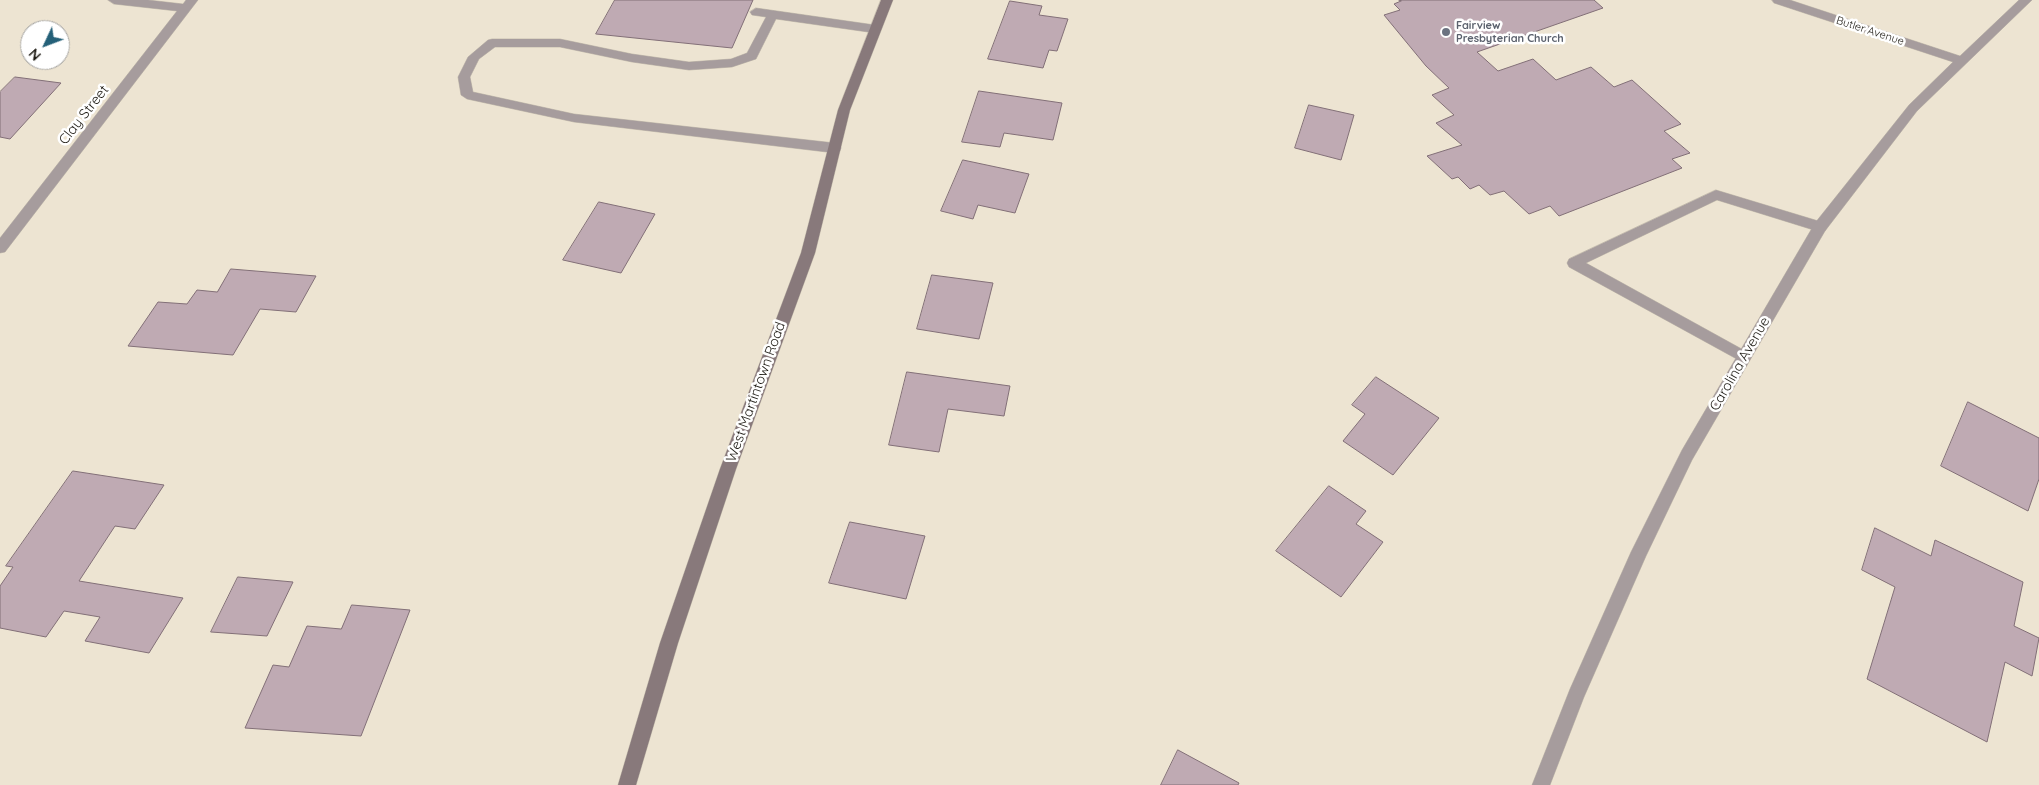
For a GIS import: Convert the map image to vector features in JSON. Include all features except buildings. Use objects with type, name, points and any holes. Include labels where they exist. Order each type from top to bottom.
[{"type":"main road","name":"West Martintown Road","points":[[627,785],[669,643],[728,469],[808,253],[844,110],[887,0]]},
{"type":"street","points":[[114,0],[189,4]]},
{"type":"street","name":"Butler Avenue","points":[[1778,0],[1962,62]]},
{"type":"street","points":[[1816,0],[1821,14]]},
{"type":"street","name":"Carolina Avenue","points":[[1542,785],[1576,695],[1639,552],[1687,455],[1820,228],[1913,108],[2026,0]]},
{"type":"street","name":"Clay Street","points":[[0,248],[189,4]]},
{"type":"street","points":[[756,12],[875,29]]},
{"type":"street","points":[[773,14],[752,56],[732,63],[689,66],[632,58],[560,43],[492,43],[474,57],[464,77],[467,95],[574,118],[835,148]]},
{"type":"street","points":[[1744,357],[1574,264],[1716,196],[1820,228]]},
{"type":"place","name":"Fairview Presbyterian Church","points":[[1446,32]]}]
